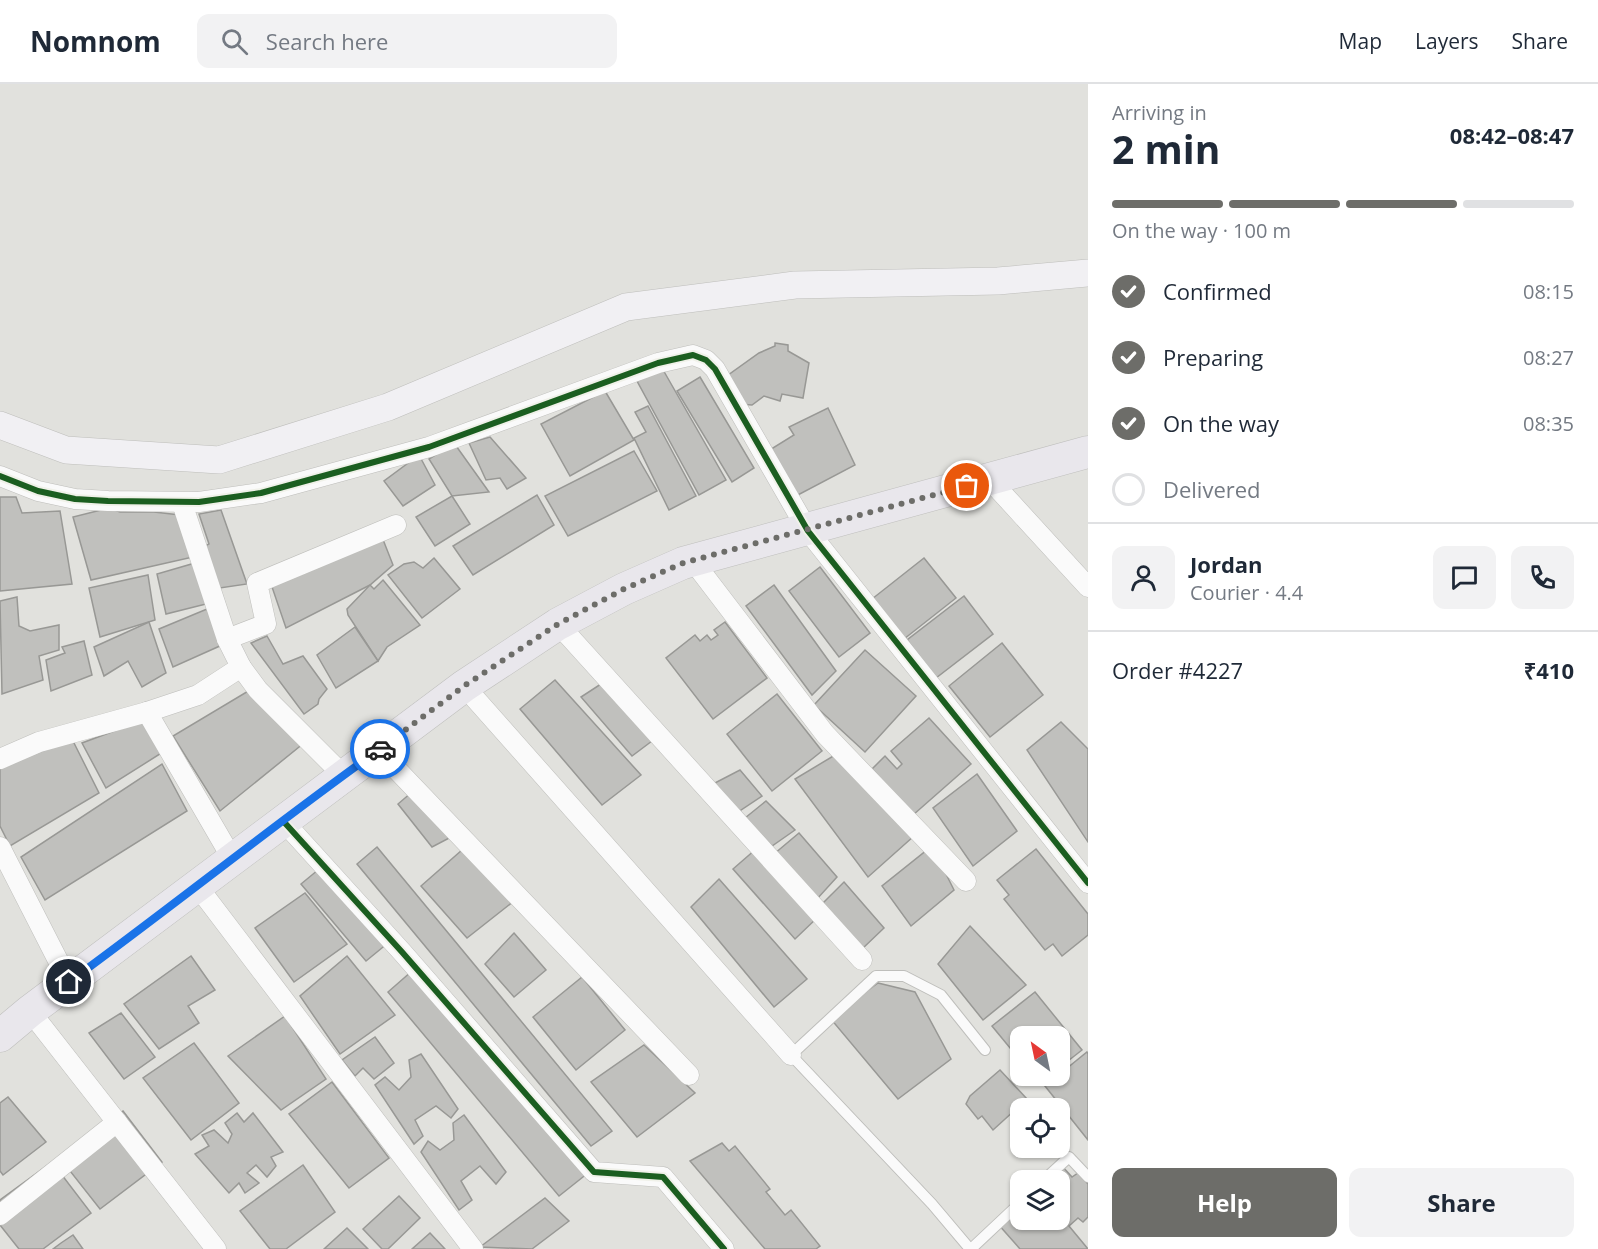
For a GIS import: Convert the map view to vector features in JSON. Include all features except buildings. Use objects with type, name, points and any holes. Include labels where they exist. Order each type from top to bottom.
[{"type":"main road","points":[[0,1036],[30,1011],[284,822],[342,774],[464,686],[558,624],[624,589],[693,561],[1088,452]]},
{"type":"street","points":[[0,425],[66,450],[219,460],[388,407],[626,307],[795,285],[998,281],[1088,273]]},
{"type":"street","points":[[0,476],[38,491],[75,499],[182,503],[261,493],[429,447],[658,363],[693,355],[706,360],[725,384],[808,531],[1088,883]]},
{"type":"street","points":[[990,480],[1088,587]]},
{"type":"street","points":[[182,503],[227,639],[241,667],[258,690],[342,774]]},
{"type":"street","points":[[227,639],[266,624],[257,583],[396,525]]},
{"type":"street","points":[[693,561],[825,734],[966,881]]},
{"type":"street","points":[[558,624],[862,960]]},
{"type":"street","points":[[0,759],[39,742],[147,712],[198,695],[241,667]]},
{"type":"street","points":[[464,686],[791,1054]]},
{"type":"street","points":[[147,712],[234,860]]},
{"type":"street","points":[[378,750],[689,1075]]},
{"type":"street","points":[[284,822],[402,952],[594,1172],[663,1177],[724,1249]]},
{"type":"street","points":[[0,847],[69,982]]},
{"type":"street","points":[[198,887],[473,1249]]},
{"type":"street","points":[[30,1011],[216,1249]]},
{"type":"street","points":[[0,1215],[117,1122]]},
{"type":"lane","points":[[985,1050],[941,995],[904,976],[876,976],[791,1054],[932,1204],[970,1249],[1010,1212]]},
{"type":"lane","points":[[1054,1170],[1069,1156],[1088,1178]]},
{"type":"cycle path","points":[[0,476],[38,491],[75,499],[199,502],[261,493],[429,447],[658,363],[693,355],[706,360],[715,369],[808,531],[1088,883]]},
{"type":"cycle path","points":[[284,822],[402,952],[594,1172],[663,1177],[724,1249]]},
{"type":"way so far","points":[[380,749],[464,686],[558,624],[624,589],[683,563],[808,531],[967,486]]},
{"type":"route","points":[[69,982],[284,822],[342,774],[380,749]]}]
